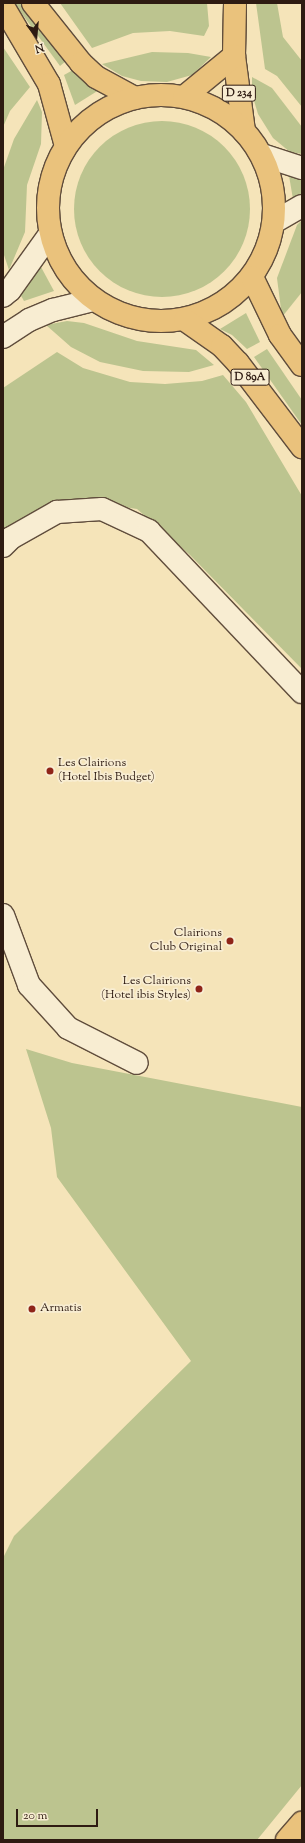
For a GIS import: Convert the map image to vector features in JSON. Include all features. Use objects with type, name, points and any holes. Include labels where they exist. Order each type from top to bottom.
[{"type":"main road","points":[[33,3],[81,63],[96,77],[135,98]]},
{"type":"main road","name":"D 234","points":[[235,3],[234,56],[244,131]]},
{"type":"main road","points":[[3,6],[49,84],[66,146]]},
{"type":"main road","name":"D 234","points":[[184,97],[234,56]]},
{"type":"main road","points":[[160,95],[184,97],[217,109],[244,131],[262,155],[274,191],[274,222],[267,251],[252,277],[233,296],[210,311],[185,320],[153,322],[121,315],[93,300],[74,281],[59,259],[50,234],[47,203],[53,173],[66,146],[85,124],[108,108],[135,98],[160,95]]},
{"type":"main road","points":[[252,277],[280,335],[302,365]]},
{"type":"main road","name":"D 89A","points":[[185,320],[222,346],[238,363],[302,447]]},
{"type":"main road","points":[[287,1840],[302,1823]]},
{"type":"street","points":[[262,155],[302,168]]},
{"type":"street","points":[[274,222],[302,206]]},
{"type":"street","points":[[3,296],[10,290],[50,234]]},
{"type":"street","points":[[3,337],[29,320],[53,310],[93,300]]},
{"type":"street","points":[[3,546],[11,538],[57,512],[102,510],[149,531],[302,692]]},
{"type":"street","points":[[3,915],[29,985],[63,1023],[68,1028],[137,1063]]},
{"type":"green space","points":[[14,3],[23,3],[66,61],[60,66]]},
{"type":"green space","points":[[60,3],[207,3],[209,26],[204,36],[170,31],[133,33],[92,48]]},
{"type":"green space","points":[[256,3],[277,3],[283,37],[302,61],[302,107],[277,76],[265,69]]},
{"type":"green space","points":[[3,47],[30,87],[10,111],[3,127]]},
{"type":"green space","points":[[152,52],[188,53],[211,57],[192,75],[167,82],[141,81],[122,76],[102,64]]},
{"type":"green space","points":[[73,70],[99,90],[75,105],[64,75]]},
{"type":"green space","points":[[252,77],[272,88],[302,127],[302,154],[290,152],[273,138],[258,114],[252,94]]},
{"type":"green space","points":[[37,100],[42,112],[41,144],[27,185],[25,232],[9,270],[3,252],[3,170],[14,139]]},
{"type":"green space","points":[[162,121],[179,123],[196,128],[218,141],[230,153],[243,175],[248,192],[250,209],[248,226],[243,243],[230,265],[218,277],[196,290],[179,295],[162,297],[145,295],[128,290],[106,277],[94,265],[81,243],[76,226],[74,209],[76,192],[81,175],[94,153],[106,141],[128,128],[145,123]]},
{"type":"green space","points":[[288,170],[302,175],[302,194],[293,199]]},
{"type":"green space","points":[[302,220],[302,292],[282,317],[277,278],[297,225]]},
{"type":"green space","points":[[41,267],[54,291],[24,301],[20,294]]},
{"type":"green space","points":[[246,313],[260,342],[247,349],[232,335],[220,329]]},
{"type":"green space","points":[[67,321],[84,323],[137,341],[196,350],[214,365],[189,372],[143,371],[100,362],[71,347],[46,325]]},
{"type":"green space","points":[[267,349],[302,400],[302,425],[254,357]]},
{"type":"green space","points":[[57,352],[83,368],[130,382],[165,384],[202,381],[223,375],[246,402],[302,496],[302,669],[190,555],[137,509],[71,499],[3,529],[3,388]]},
{"type":"green space","points":[[26,1049],[72,1063],[302,1107],[302,1785],[257,1840],[3,1840],[3,1558],[14,1536],[191,1361],[57,1177],[51,1128]]},
{"type":"place","name":"Les Clairions (Hotel Ibis Budget)","points":[[50,771]]},
{"type":"place","name":"Clairions Club Original","points":[[230,941]]},
{"type":"place","name":"Les Clairions (Hotel ibis Styles)","points":[[199,989]]},
{"type":"place","name":"Armatis","points":[[32,1309]]}]
